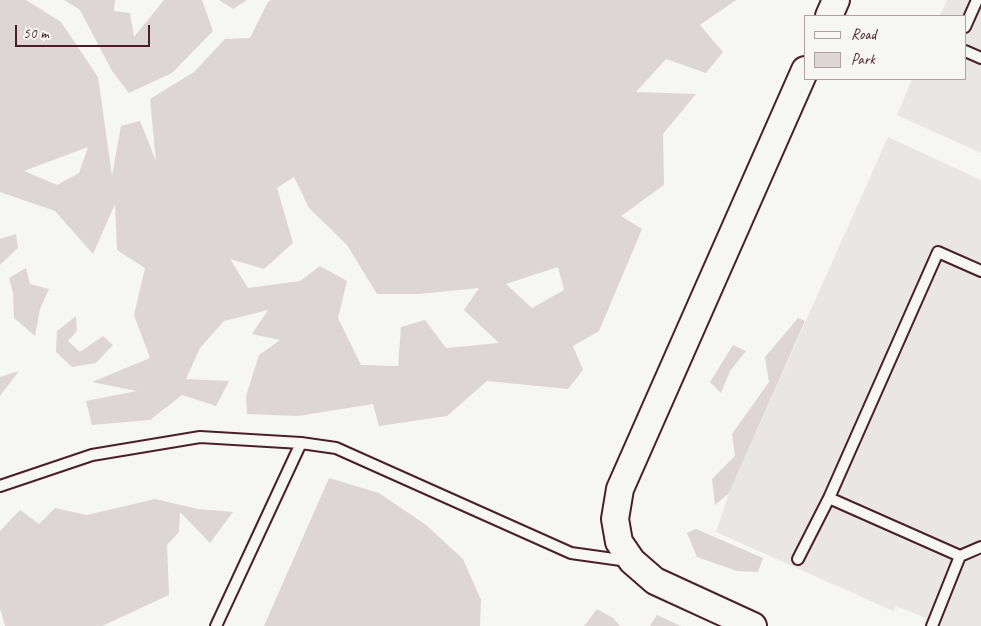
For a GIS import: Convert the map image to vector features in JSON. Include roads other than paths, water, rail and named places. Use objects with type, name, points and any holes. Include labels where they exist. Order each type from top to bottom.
[{"type":"street","points":[[829,15],[836,0]]},
{"type":"street","points":[[753,626],[655,581],[632,562],[619,542],[615,520],[620,489],[804,72]]},
{"type":"lane","points":[[966,25],[977,0]]},
{"type":"lane","points":[[966,51],[981,58]]},
{"type":"lane","points":[[798,559],[829,498],[938,252],[981,271]]},
{"type":"lane","points":[[0,486],[92,455],[200,437],[300,443],[336,448],[571,553],[632,562]]},
{"type":"lane","points":[[216,626],[300,443]]},
{"type":"lane","points":[[829,498],[960,556]]},
{"type":"lane","points":[[932,626],[960,556],[981,547]]}]
